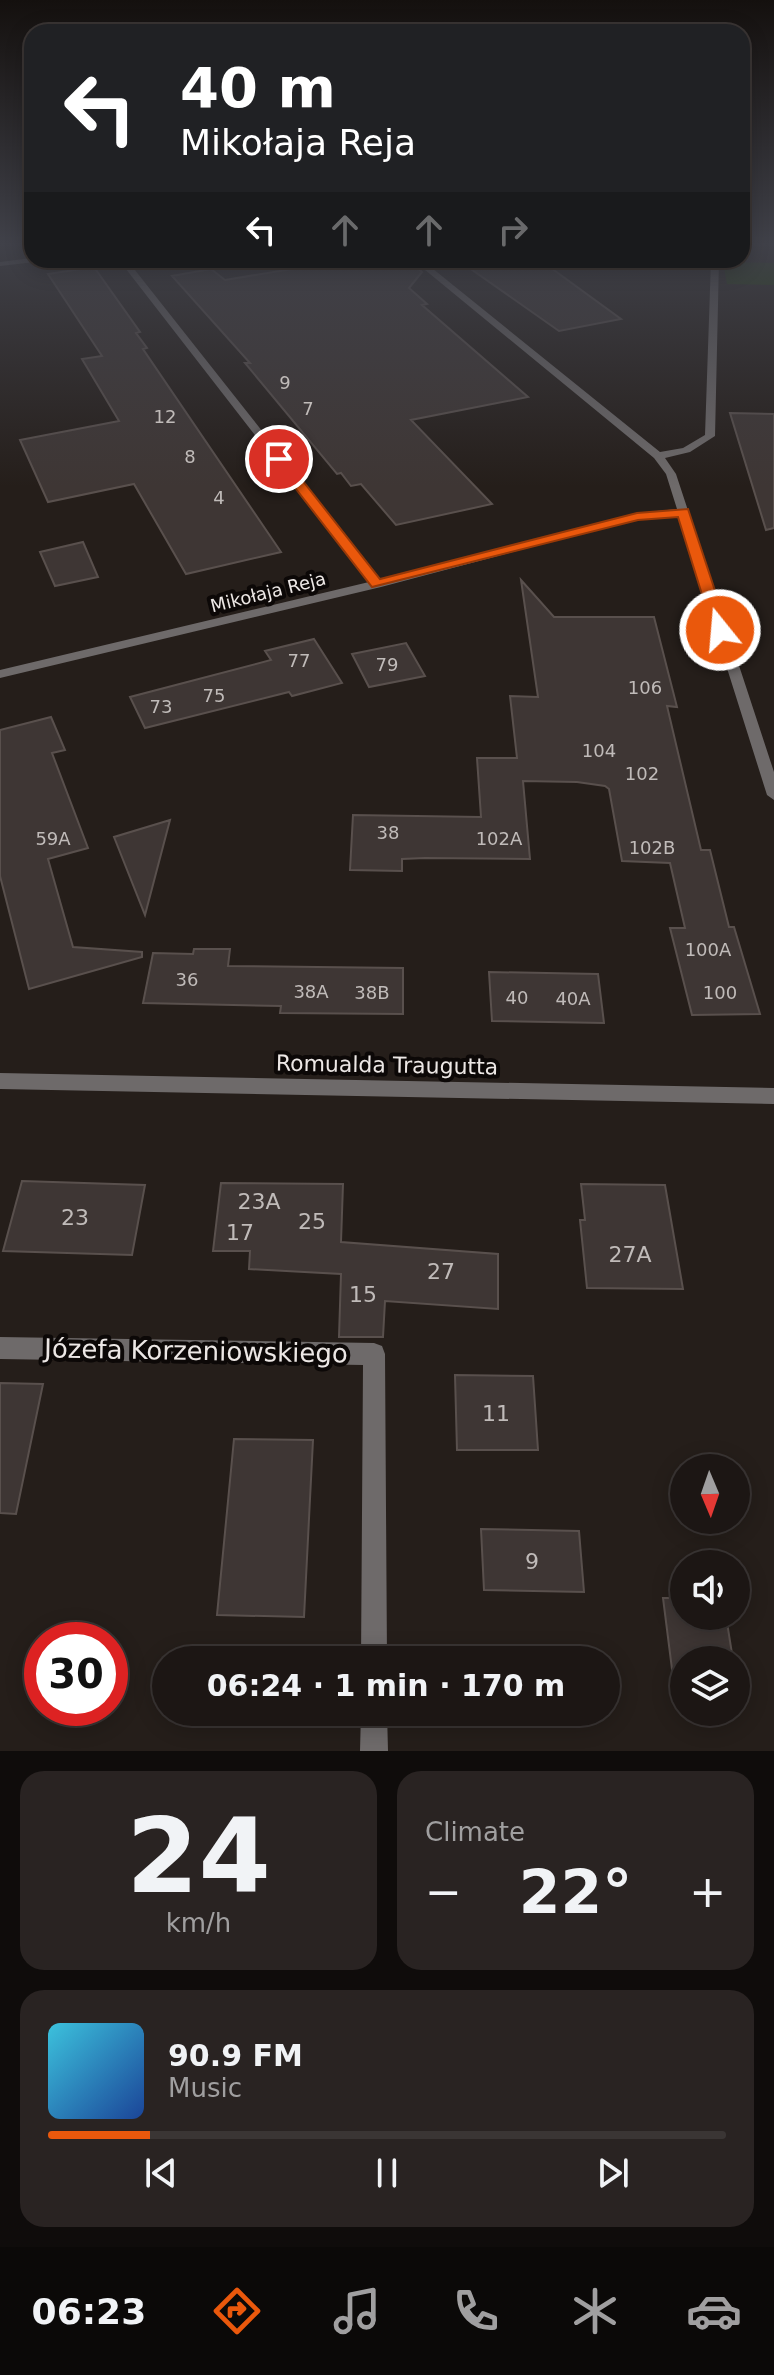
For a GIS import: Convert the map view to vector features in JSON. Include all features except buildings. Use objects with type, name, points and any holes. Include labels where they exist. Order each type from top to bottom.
[{"type":"street","points":[[173,324],[377,584]]},
{"type":"street","points":[[495,324],[658,456],[679,491],[683,512],[774,795]]},
{"type":"street","points":[[658,456],[686,450],[710,436],[713,324]]},
{"type":"street","name":"Mikołaja Reja","points":[[0,674],[377,584],[637,516],[683,512]]},
{"type":"street","name":"Romualda Traugutta","points":[[0,1081],[774,1096]]},
{"type":"street","name":"Józefa Korzeniowskiego","points":[[0,1348],[374,1354],[374,1646]]},
{"type":"street","points":[[374,1726],[374,1751]]},
{"type":"route","points":[[279,459],[377,584],[637,516],[683,512],[720,630]]}]
